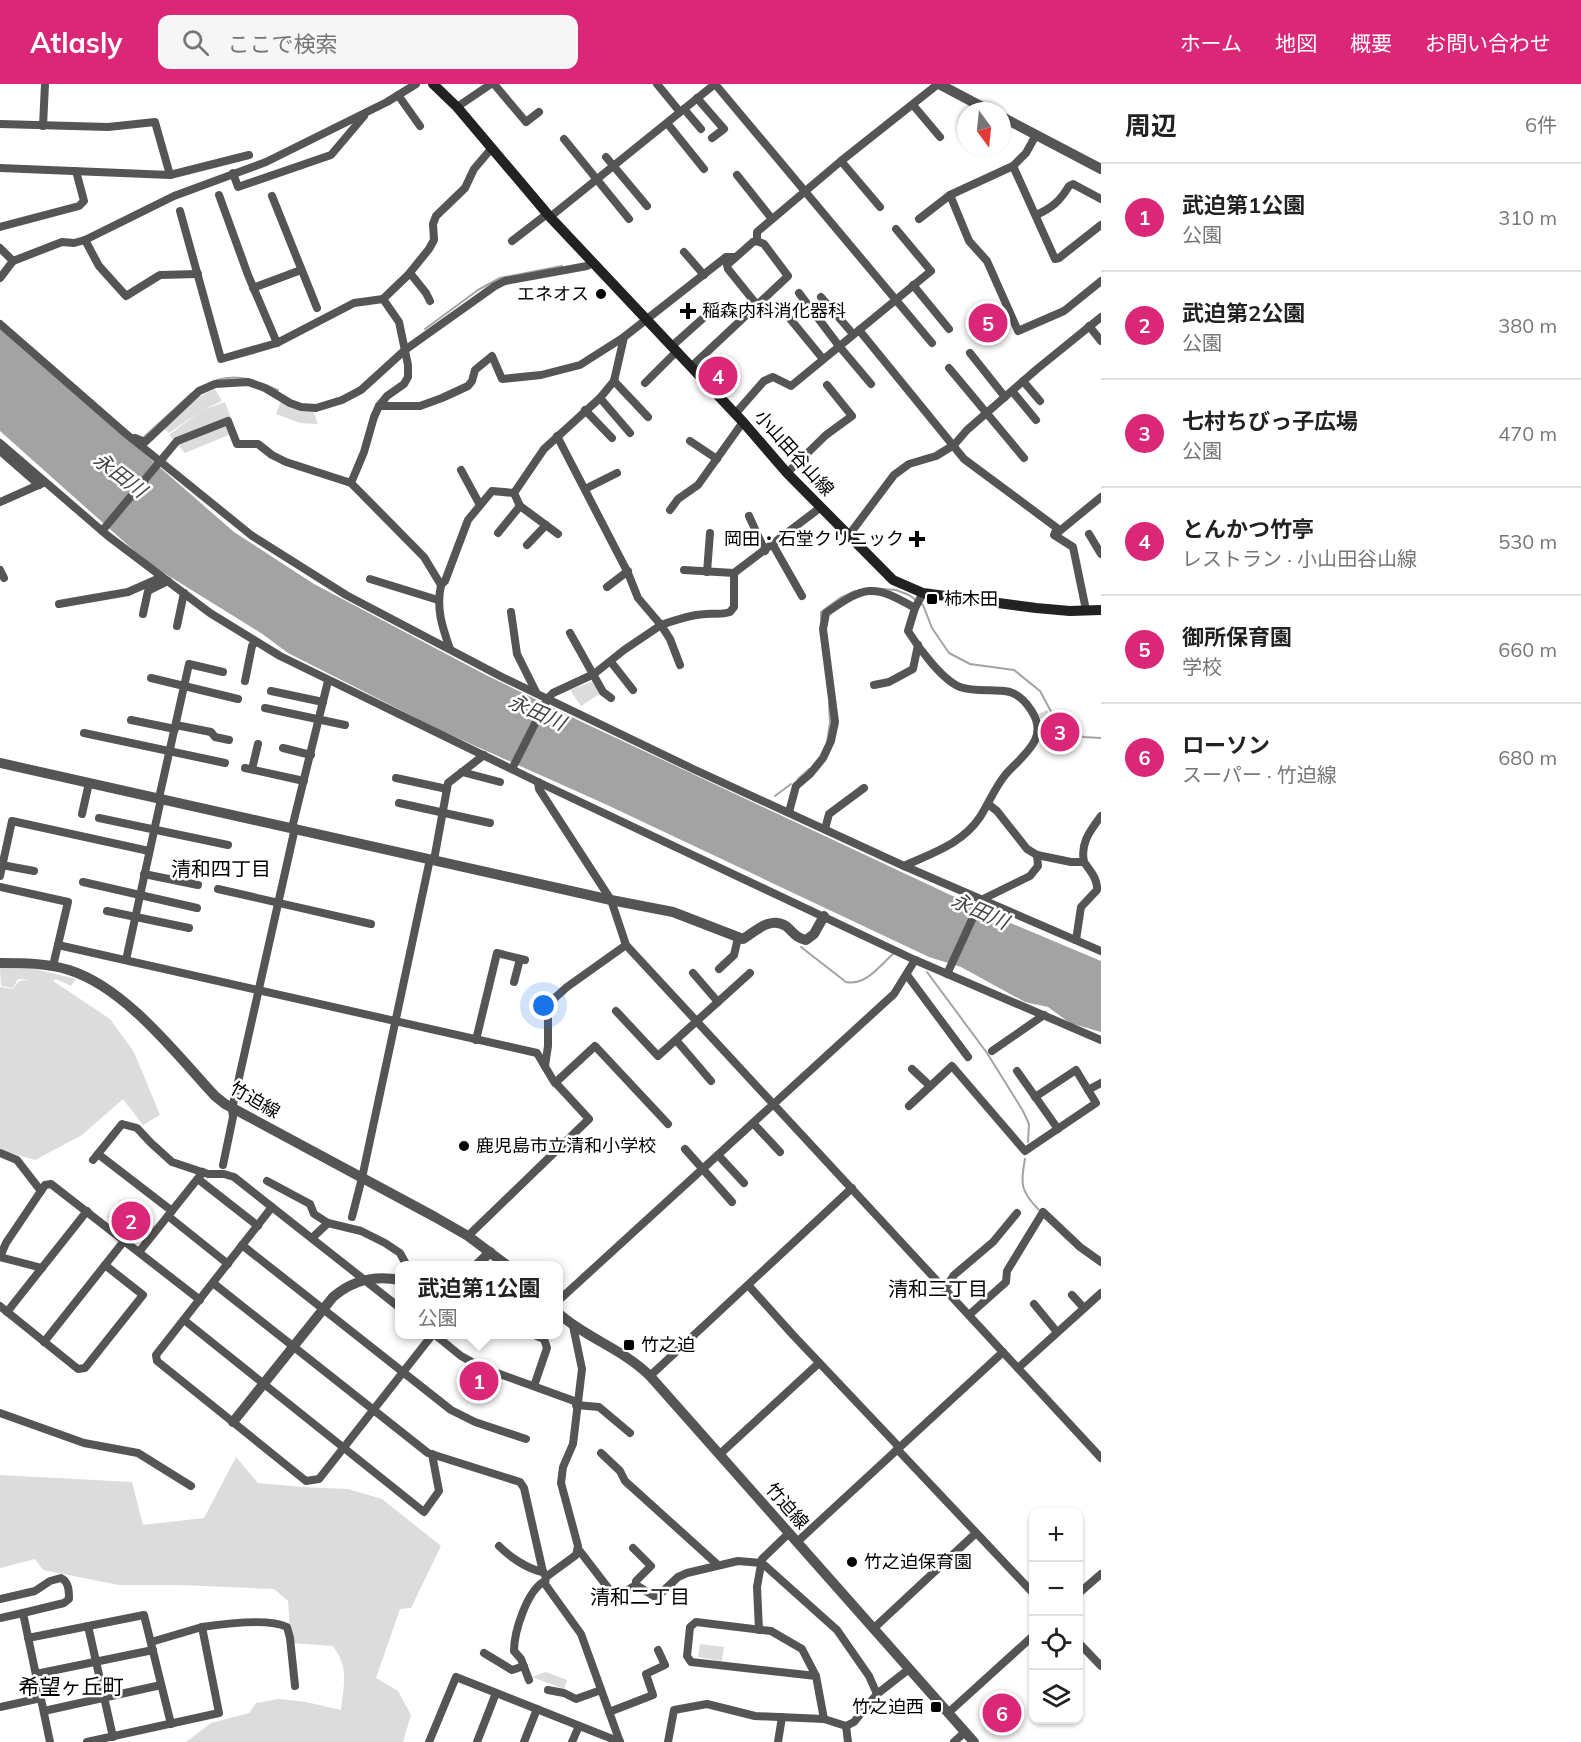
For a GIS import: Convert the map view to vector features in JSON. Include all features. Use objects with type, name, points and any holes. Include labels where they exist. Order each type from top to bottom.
[{"type":"main road","name":"小山田谷山線","points":[[433,84],[458,107],[549,216],[744,422],[787,473],[893,580],[922,595],[1070,611],[1101,610]]},
{"type":"street","points":[[43,126],[45,84]]},
{"type":"street","points":[[0,278],[14,261],[62,242],[74,243],[85,240],[174,196],[266,162],[367,112],[416,84]]},
{"type":"street","points":[[458,107],[493,84],[526,122],[539,112]]},
{"type":"street","points":[[657,84],[701,129]]},
{"type":"street","points":[[512,241],[597,180],[715,84],[933,343]]},
{"type":"street","points":[[757,241],[757,232],[772,219],[939,84],[973,102]]},
{"type":"street","points":[[398,95],[420,126]]},
{"type":"street","points":[[697,98],[724,129],[712,138]]},
{"type":"street","points":[[913,105],[940,137]]},
{"type":"street","points":[[233,173],[238,187],[331,155],[367,112]]},
{"type":"street","points":[[0,124],[108,127],[155,122],[170,175]]},
{"type":"street","points":[[1011,122],[1101,169]]},
{"type":"street","points":[[667,123],[704,169]]},
{"type":"street","points":[[920,219],[950,195],[1013,166],[1026,153],[1036,135]]},
{"type":"street","points":[[564,139],[629,219]]},
{"type":"street","points":[[180,210],[221,359],[277,343],[354,303],[382,299],[410,273],[435,240],[433,224],[436,216],[465,188],[474,169],[491,149]]},
{"type":"street","points":[[0,168],[170,175],[249,155]]},
{"type":"street","points":[[606,157],[647,206]]},
{"type":"street","points":[[841,161],[880,207]]},
{"type":"street","points":[[1013,166],[1055,259],[1101,225]]},
{"type":"street","points":[[0,227],[79,206],[84,201],[76,171]]},
{"type":"street","points":[[737,175],[772,219]]},
{"type":"street","points":[[1036,215],[1050,209],[1061,200],[1069,186],[1073,184],[1101,199]]},
{"type":"street","points":[[219,195],[277,343]]},
{"type":"street","points":[[950,195],[969,241],[987,261],[1018,331],[1064,310],[1101,281]]},
{"type":"street","points":[[272,196],[317,308]]},
{"type":"street","points":[[735,414],[764,381],[773,377],[791,386],[931,271],[897,229]]},
{"type":"street","points":[[85,240],[99,266],[126,296],[160,275],[198,274]]},
{"type":"street","points":[[691,367],[789,276],[764,244],[757,241],[728,263],[728,269],[757,304]]},
{"type":"street","points":[[0,248],[14,261]]},
{"type":"street","points":[[684,252],[704,275]]},
{"type":"street","points":[[379,406],[420,406],[442,399],[468,386],[476,370],[492,356],[502,379],[541,375],[580,365],[624,337],[726,257],[735,257]]},
{"type":"street","points":[[125,433],[145,442],[199,391],[215,384],[248,382],[265,388],[290,404],[301,407],[316,408],[334,403],[361,390],[405,350],[452,315],[505,281],[587,266],[592,262]]},
{"type":"street","points":[[254,288],[301,270]]},
{"type":"street","points":[[410,273],[426,293],[430,302]]},
{"type":"street","points":[[913,285],[949,329]]},
{"type":"street","points":[[799,293],[871,384]]},
{"type":"street","points":[[821,297],[856,332],[964,459],[1057,528],[1054,535]]},
{"type":"street","points":[[351,483],[379,406],[387,396],[404,384],[408,377],[399,322],[382,299]]},
{"type":"street","points":[[645,383],[710,312]]},
{"type":"street","points":[[849,535],[894,475],[909,464],[936,456],[954,445],[1023,381],[1101,317]]},
{"type":"street","points":[[791,320],[823,359]]},
{"type":"street","points":[[0,324],[125,433],[251,535],[346,595],[502,677],[691,768],[904,866],[1101,951]]},
{"type":"street","points":[[1089,326],[1101,341]]},
{"type":"street","points":[[514,493],[544,448],[600,398],[614,381],[624,337]]},
{"type":"street","points":[[970,353],[1005,397]]},
{"type":"street","points":[[950,368],[1024,458]]},
{"type":"street","points":[[614,381],[648,417]]},
{"type":"street","points":[[1023,381],[1040,401]]},
{"type":"street","points":[[787,473],[826,435],[852,416],[827,385]]},
{"type":"street","points":[[1012,391],[1036,420]]},
{"type":"street","points":[[600,398],[630,433]]},
{"type":"street","points":[[585,410],[612,438]]},
{"type":"street","points":[[102,531],[177,441],[228,421],[237,444],[258,444],[286,462],[351,483],[424,557],[441,585]]},
{"type":"street","points":[[670,510],[678,499],[698,485],[744,422]]},
{"type":"street","points":[[557,436],[628,571],[638,598],[670,639],[680,665]]},
{"type":"street","points":[[690,441],[717,459]]},
{"type":"street","points":[[0,443],[42,483]]},
{"type":"street","points":[[0,451],[184,594],[255,642],[328,681],[915,960],[1101,1040]]},
{"type":"street","points":[[461,470],[480,505]]},
{"type":"street","points":[[585,489],[617,473]]},
{"type":"street","points":[[0,502],[42,483]]},
{"type":"street","points":[[450,649],[439,616],[438,600],[441,585],[445,581],[468,520],[492,491],[514,493]]},
{"type":"street","points":[[514,493],[520,506],[558,534]]},
{"type":"street","points":[[1054,535],[1101,497]]},
{"type":"street","points":[[498,533],[520,506]]},
{"type":"street","points":[[684,570],[735,573],[821,507]]},
{"type":"street","points":[[749,516],[765,551]]},
{"type":"street","points":[[527,545],[546,525]]},
{"type":"street","points":[[707,572],[710,533]]},
{"type":"street","points":[[1089,534],[1101,554]]},
{"type":"street","points":[[1054,535],[1073,548],[1086,610]]},
{"type":"street","points":[[773,545],[802,597]]},
{"type":"street","points":[[607,587],[628,571]]},
{"type":"street","points":[[513,768],[547,699],[553,693],[594,674],[661,625],[691,616],[722,615],[730,612],[734,606],[735,573]]},
{"type":"street","points":[[59,604],[128,592],[165,579]]},
{"type":"street","points":[[143,614],[147,591],[165,579]]},
{"type":"street","points":[[370,579],[438,600]]},
{"type":"street","points":[[789,812],[796,786],[823,758],[831,741],[835,722],[823,628],[826,613],[854,594],[867,591],[883,592],[915,607]]},
{"type":"street","points":[[177,626],[184,594]]},
{"type":"street","points":[[904,866],[952,844],[965,835],[988,804],[998,783],[1038,735],[1036,718],[1024,701],[1012,693],[959,687],[947,680],[918,645],[908,631],[915,607],[922,595]]},
{"type":"street","points":[[511,612],[518,654],[536,692]]},
{"type":"street","points":[[570,633],[603,692],[611,698]]},
{"type":"street","points":[[245,681],[252,646],[255,642]]},
{"type":"street","points":[[874,685],[889,682],[909,673],[913,669],[918,645]]},
{"type":"street","points":[[611,662],[633,690]]},
{"type":"street","points":[[126,960],[189,664],[223,672]]},
{"type":"street","points":[[151,678],[238,699]]},
{"type":"street","points":[[223,1165],[232,1109],[328,681]]},
{"type":"street","points":[[271,691],[323,702]]},
{"type":"street","points":[[265,708],[345,725]]},
{"type":"street","points":[[131,720],[211,732],[215,737],[229,740]]},
{"type":"street","points":[[84,732],[225,763]]},
{"type":"street","points":[[258,744],[249,769],[304,781]]},
{"type":"street","points":[[283,748],[311,755]]},
{"type":"street","points":[[352,1217],[448,783],[484,755]]},
{"type":"street","points":[[0,763],[673,912],[742,939],[768,923],[775,922],[786,927],[795,936],[806,940],[814,934],[824,916]]},
{"type":"street","points":[[462,772],[500,782]]},
{"type":"street","points":[[396,778],[447,789]]},
{"type":"street","points":[[538,782],[539,789],[611,900],[626,945],[1101,1458]]},
{"type":"street","points":[[82,814],[89,783]]},
{"type":"street","points":[[825,829],[829,814],[864,788]]},
{"type":"street","points":[[399,803],[490,823]]},
{"type":"street","points":[[988,804],[998,811],[1027,849],[1037,855],[1071,862],[1084,862]]},
{"type":"street","points":[[1076,940],[1081,908],[1097,890],[1082,853],[1087,834],[1101,816]]},
{"type":"street","points":[[99,818],[228,845]]},
{"type":"street","points":[[0,876],[12,821],[149,851]]},
{"type":"street","points":[[947,974],[981,900],[1030,876],[1038,866],[1037,855]]},
{"type":"street","points":[[2,865],[34,871]]},
{"type":"street","points":[[144,874],[198,885]]},
{"type":"street","points":[[83,882],[197,908]]},
{"type":"street","points":[[0,887],[68,902],[53,966]]},
{"type":"street","points":[[218,889],[371,924]]},
{"type":"street","points":[[107,911],[189,928]]},
{"type":"street","points":[[719,969],[734,955],[738,938]]},
{"type":"street","points":[[58,945],[537,1053],[555,1083],[589,1119],[468,1236]]},
{"type":"street","points":[[545,1066],[548,1046],[548,1004],[567,987],[626,945]]},
{"type":"street","points":[[476,1040],[497,953],[523,959],[514,982]]},
{"type":"street","points":[[563,1296],[894,994],[915,960]]},
{"type":"street","name":"竹迫線","points":[[0,963],[53,966],[81,974],[97,983],[137,1013],[215,1096],[232,1109],[468,1236],[502,1261]]},
{"type":"street","points":[[693,973],[718,1002]]},
{"type":"street","points":[[616,1011],[658,1056],[750,974]]},
{"type":"street","points":[[907,975],[968,1057]]},
{"type":"street","points":[[992,1051],[1044,1015]]},
{"type":"street","points":[[676,1040],[711,1081]]},
{"type":"street","points":[[555,1083],[595,1046],[668,1124]]},
{"type":"street","points":[[909,1106],[951,1066],[1025,1151],[1096,1103],[1076,1070],[1035,1097]]},
{"type":"street","points":[[912,1069],[930,1086]]},
{"type":"street","points":[[1017,1071],[1058,1129]]},
{"type":"street","points":[[1088,1090],[1101,1083]]},
{"type":"street","points":[[753,1123],[780,1152]]},
{"type":"street","points":[[228,1264],[170,1214],[96,1157],[122,1124],[133,1125],[172,1162],[201,1176],[258,1226]]},
{"type":"street","points":[[685,1149],[732,1202]]},
{"type":"street","points":[[0,1153],[17,1160],[41,1191]]},
{"type":"street","points":[[718,1155],[744,1183]]},
{"type":"street","points":[[201,1176],[234,1177],[395,1305]]},
{"type":"street","points":[[139,1252],[201,1176]]},
{"type":"street","points":[[267,1180],[310,1204],[315,1214],[328,1223],[361,1231],[400,1253],[404,1261]]},
{"type":"street","points":[[42,1268],[0,1257],[6,1243],[45,1185],[54,1185],[200,1300]]},
{"type":"street","points":[[650,1376],[852,1188]]},
{"type":"street","points":[[272,1207],[156,1356],[157,1361],[306,1481],[319,1479],[430,1339]]},
{"type":"street","points":[[7,1312],[87,1211]]},
{"type":"street","points":[[969,1316],[1006,1282],[1007,1271],[1043,1212],[1080,1248],[1101,1262]]},
{"type":"street","points":[[945,1289],[954,1275],[993,1242],[1017,1213]]},
{"type":"street","points":[[312,1238],[328,1223]]},
{"type":"street","points":[[44,1342],[124,1241]]},
{"type":"street","points":[[242,1245],[463,1417],[526,1439]]},
{"type":"street","points":[[481,1261],[490,1252]]},
{"type":"street","points":[[0,1306],[78,1369],[85,1368],[143,1295],[105,1265]]},
{"type":"street","points":[[233,1422],[323,1308],[345,1287],[375,1277],[395,1280]]},
{"type":"street","points":[[213,1283],[428,1453],[523,1485],[545,1584],[581,1634],[620,1742]]},
{"type":"street","points":[[748,1285],[1029,1589]]},
{"type":"street","points":[[1018,1368],[1101,1293]]},
{"type":"street","points":[[1072,1295],[1084,1308]]},
{"type":"street","points":[[1034,1304],[1058,1332]]},
{"type":"street","name":"竹迫線","points":[[563,1317],[573,1326],[627,1356],[650,1376],[974,1742]]},
{"type":"street","points":[[184,1320],[424,1512],[440,1491],[432,1454]]},
{"type":"street","points":[[573,1326],[582,1369],[576,1403],[573,1444],[563,1467],[561,1489],[572,1516],[579,1550],[612,1593],[620,1594],[636,1585],[636,1581],[651,1566],[633,1548]]},
{"type":"street","points":[[438,1339],[461,1356],[483,1368],[576,1403],[599,1407],[630,1433]]},
{"type":"street","points":[[534,1386],[547,1348],[544,1339]]},
{"type":"street","points":[[759,1630],[757,1587],[762,1559],[793,1537],[898,1448],[1003,1352]]},
{"type":"street","points":[[720,1454],[819,1363]]},
{"type":"street","points":[[0,1413],[84,1443],[138,1453],[191,1486]]},
{"type":"street","points":[[601,1453],[620,1471],[625,1482],[718,1565]]},
{"type":"street","points":[[873,1629],[976,1533]]},
{"type":"street","points":[[499,1546],[545,1577]]},
{"type":"street","points":[[529,1680],[524,1666],[514,1651],[520,1619],[538,1584],[576,1555],[579,1550]]},
{"type":"street","points":[[636,1585],[654,1596],[678,1577],[738,1561],[762,1563],[837,1630],[865,1669],[877,1694]]},
{"type":"street","points":[[1083,1590],[1101,1574]]},
{"type":"street","points":[[0,1599],[35,1591],[56,1579],[64,1579],[69,1591],[69,1599],[64,1603],[0,1618]]},
{"type":"street","points":[[23,1613],[50,1742]]},
{"type":"street","points":[[28,1638],[144,1615],[171,1724]]},
{"type":"street","points":[[816,1676],[691,1662],[687,1656],[690,1627],[696,1622],[771,1631],[802,1649],[816,1676],[824,1719]]},
{"type":"street","points":[[36,1674],[95,1662],[152,1646],[202,1627],[230,1623],[277,1623],[287,1627],[295,1686]]},
{"type":"street","points":[[88,1626],[113,1737]]},
{"type":"street","points":[[87,1742],[219,1713],[202,1627]]},
{"type":"street","points":[[948,1713],[1029,1640]]},
{"type":"street","points":[[1083,1647],[1101,1666]]},
{"type":"street","points":[[609,1712],[653,1695],[646,1674],[664,1665],[658,1650]]},
{"type":"street","points":[[484,1653],[512,1670],[524,1666]]},
{"type":"street","points":[[670,1742],[674,1710],[707,1704],[755,1716],[824,1719],[846,1726],[854,1722],[877,1694],[909,1669]]},
{"type":"street","points":[[429,1742],[456,1677],[620,1742]]},
{"type":"street","points":[[44,1711],[161,1685]]},
{"type":"street","points":[[548,1690],[564,1693],[576,1699],[602,1690]]},
{"type":"street","points":[[477,1742],[496,1693]]},
{"type":"street","points":[[0,1707],[41,1698]]},
{"type":"street","points":[[524,1742],[537,1709]]},
{"type":"street","points":[[778,1742],[782,1717]]},
{"type":"street","points":[[572,1742],[579,1726]]},
{"type":"street","points":[[846,1726],[848,1742]]},
{"type":"street","points":[[954,1742],[965,1732]]},
{"type":"shaded area","points":[[215,389],[222,401],[202,410],[225,402],[236,432],[185,453],[169,435],[201,411],[169,433],[164,428],[200,396]]},
{"type":"shaded area","points":[[281,401],[300,411],[313,410],[318,424],[300,423],[276,414]]},
{"type":"shaded area","points":[[596,680],[601,693],[581,706],[570,690]]},
{"type":"shaded area","points":[[1047,710],[1052,718],[1075,738],[1073,746],[1053,732],[1041,719],[1038,714]]},
{"type":"shaded area","points":[[0,968],[35,969],[76,979],[71,986],[56,979],[53,981],[110,1019],[134,1052],[160,1115],[143,1125],[123,1099],[82,1135],[35,1160],[0,1150],[0,987],[13,989],[19,981],[30,980],[18,979],[13,988],[1,986]]},
{"type":"shaded area","points":[[120,1200],[155,1226],[142,1243],[107,1217]]},
{"type":"shaded area","points":[[473,1368],[493,1378],[487,1397],[465,1385]]},
{"type":"shaded area","points":[[236,1457],[258,1483],[348,1489],[382,1499],[441,1546],[411,1608],[400,1609],[376,1678],[398,1691],[411,1715],[403,1742],[186,1742],[211,1723],[249,1713],[256,1703],[279,1699],[341,1710],[344,1676],[338,1654],[333,1646],[291,1643],[288,1601],[274,1589],[119,1585],[43,1570],[35,1559],[0,1568],[0,1475],[132,1482],[143,1525],[204,1518]]},
{"type":"shaded area","points":[[700,1644],[724,1647],[722,1661],[698,1657]]},
{"type":"shaded area","points":[[546,1672],[567,1680],[564,1689],[532,1677]]},
{"type":"water","name":"永田川","points":[[0,328],[234,532],[314,584],[486,675],[580,721],[1008,922],[1101,961],[1101,1032],[1070,1023],[1048,1007],[1025,1002],[961,967],[929,957],[605,804],[442,731],[288,653],[261,633],[148,563],[0,431]]},
{"type":"waterway","points":[[425,329],[478,290],[500,278],[562,266]]},
{"type":"waterway","points":[[217,380],[240,378],[278,390]]},
{"type":"waterway","points":[[144,437],[191,394]]},
{"type":"waterway","points":[[870,588],[896,590],[909,595],[923,605],[932,628],[949,653],[970,664],[1014,670],[1040,691],[1054,717],[1070,730],[1083,737],[1101,738]]},
{"type":"waterway","points":[[821,620],[821,612],[840,598],[855,591]]},
{"type":"waterway","points":[[827,742],[830,723],[829,703]]},
{"type":"waterway","points":[[798,779],[809,769]]},
{"type":"waterway","points":[[775,796],[791,784]]},
{"type":"waterway","points":[[801,947],[846,982],[866,978],[893,954]]},
{"type":"waterway","points":[[927,972],[987,1053],[1023,1111],[1029,1124],[1028,1142]]},
{"type":"waterway","points":[[1025,1159],[1023,1187],[1039,1210]]},
{"type":"place","name":"エネオス","points":[[601,294]]},
{"type":"place","name":"稲森内科消化器科","points":[[688,311]]},
{"type":"place","name":"御所保育園","points":[[988,323]]},
{"type":"place","name":"とんかつ竹亭","points":[[718,376]]},
{"type":"place","name":"岡田・石堂クリニック","points":[[917,539]]},
{"type":"place","name":"柿木田","points":[[932,599]]},
{"type":"place","name":"七村ちびっ子広場","points":[[1060,732]]},
{"type":"place","name":"鹿児島市立清和小学校","points":[[464,1146]]},
{"type":"place","name":"武迫第2公園","points":[[131,1221]]},
{"type":"place","name":"竹之迫","points":[[629,1345]]},
{"type":"place","name":"武迫第1公園","points":[[479,1381]]},
{"type":"place","name":"竹之迫保育園","points":[[852,1562]]},
{"type":"place","name":"竹之迫西","points":[[936,1707]]},
{"type":"place","name":"ローソン","points":[[1002,1713]]},
{"type":"district","name":"清和四丁目","points":[[221,869]]},
{"type":"district","name":"清和三丁目","points":[[938,1289]]},
{"type":"district","name":"清和二丁目","points":[[640,1597]]},
{"type":"district","name":"希望ヶ丘町","points":[[71,1687]]}]
